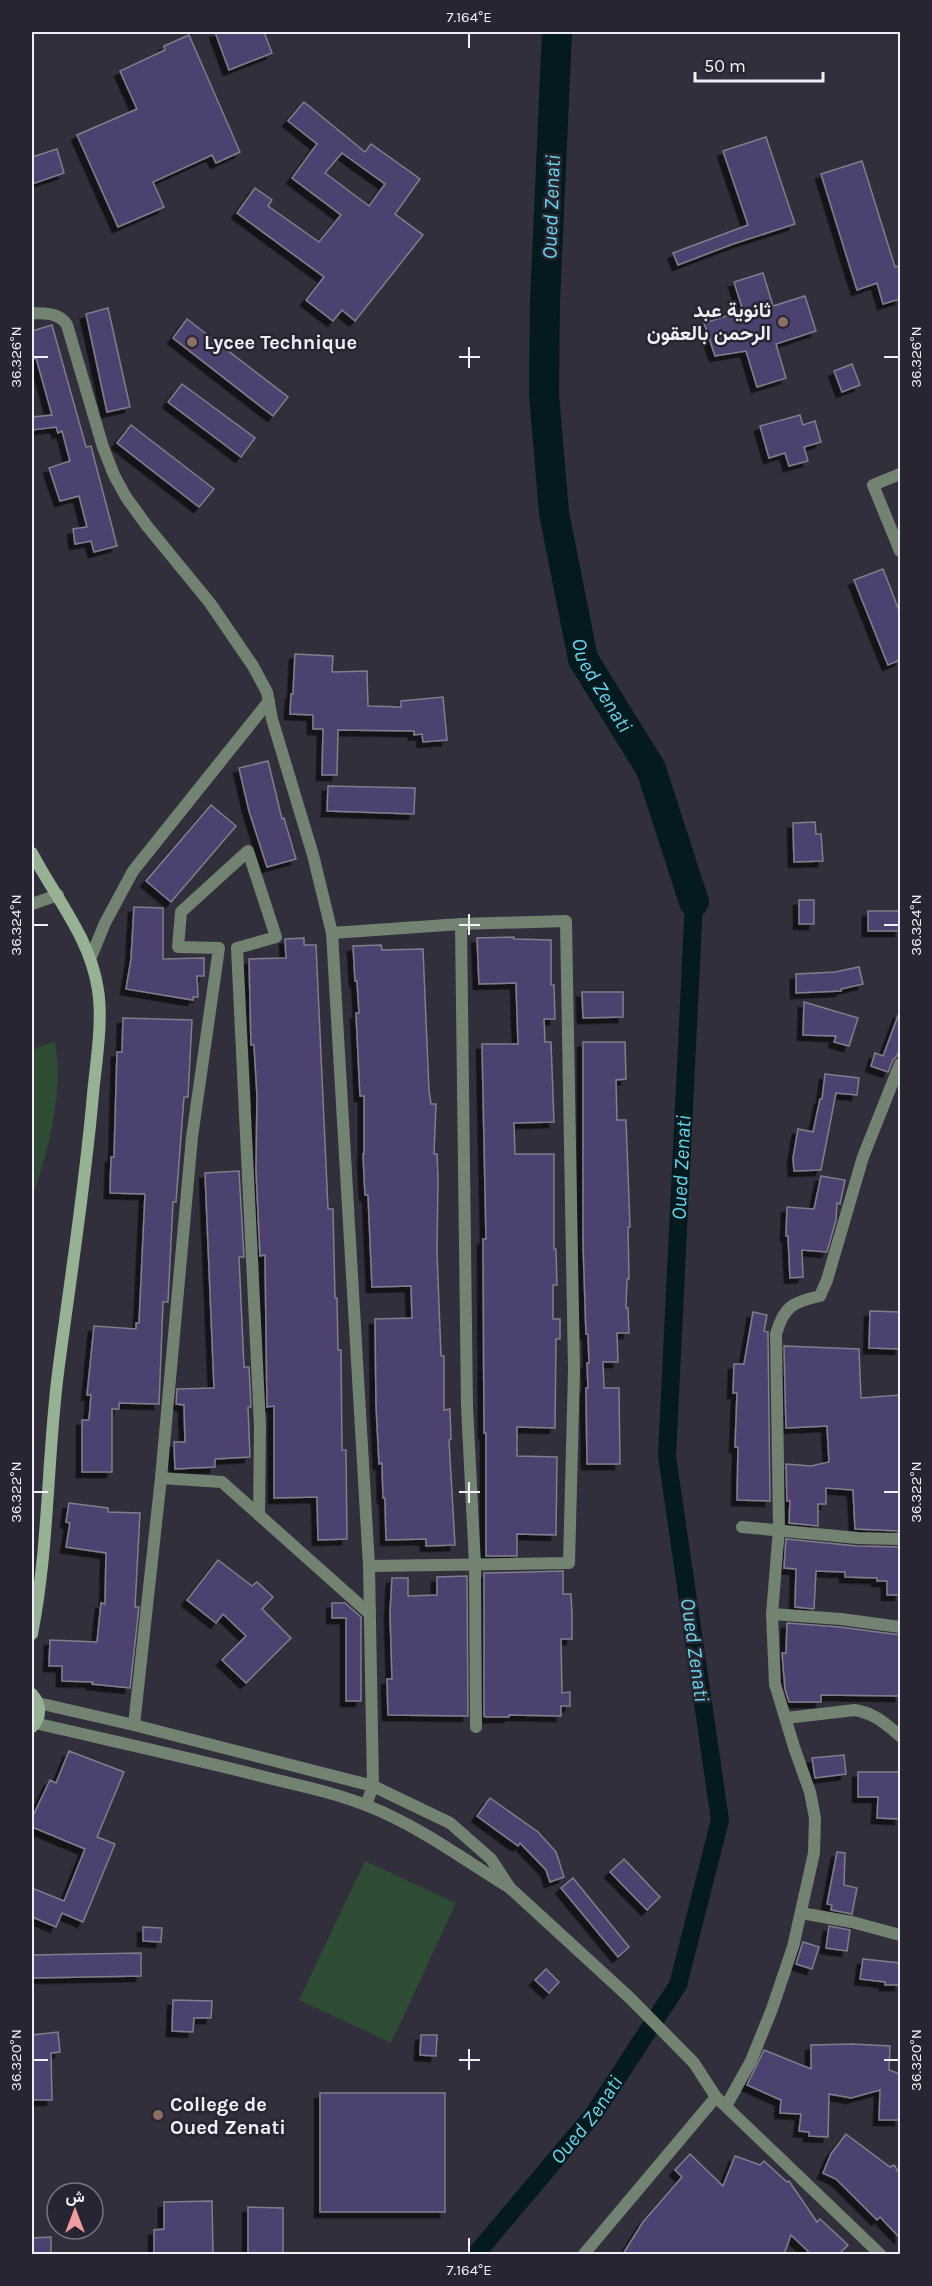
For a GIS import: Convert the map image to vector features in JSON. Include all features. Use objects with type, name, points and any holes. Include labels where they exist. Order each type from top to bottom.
[{"type":"main road","points":[[32,853],[75,923],[91,957],[99,992],[88,1152],[58,1376],[40,1591],[32,1634]]},
{"type":"main road","points":[[33,1725],[40,1710],[35,1699]]},
{"type":"street","points":[[32,313],[55,315],[64,320],[103,447],[126,497],[210,603],[253,666],[267,692],[313,855],[332,933],[369,1566],[373,1786],[366,1805]]},
{"type":"street","points":[[900,474],[873,485],[900,551]]},
{"type":"street","points":[[91,957],[105,923],[133,871],[269,701]]},
{"type":"street","points":[[134,1725],[161,1478],[192,1137],[219,948],[178,947],[181,912],[248,850],[276,937],[237,948],[260,1426],[259,1515]]},
{"type":"street","points":[[32,904],[57,895]]},
{"type":"street","points":[[332,933],[461,924],[566,921],[574,1371],[569,1563],[369,1566]]},
{"type":"street","points":[[461,924],[468,1406],[475,1564],[476,1726]]},
{"type":"street","points":[[587,2253],[721,2101],[751,2061],[793,1947],[814,1853],[815,1818],[810,1792],[775,1684],[772,1614],[778,1529],[776,1334],[781,1319],[789,1307],[801,1300],[820,1296],[827,1280],[844,1215],[863,1157],[900,1064]]},
{"type":"street","points":[[161,1478],[222,1482],[370,1614]]},
{"type":"street","points":[[742,1527],[858,1538],[900,1539]]},
{"type":"street","points":[[772,1614],[841,1619],[900,1627]]},
{"type":"street","points":[[35,1699],[373,1786],[450,1823],[491,1859],[510,1888]]},
{"type":"street","points":[[786,1718],[855,1710],[878,1718],[900,1736]]},
{"type":"street","points":[[33,1725],[217,1765],[323,1791],[366,1805],[434,1839],[510,1888],[630,1998],[694,2063],[721,2101],[880,2254]]},
{"type":"street","points":[[801,1913],[852,1922],[900,1935]]},
{"type":"green space","points":[[55,1041],[58,1074],[53,1121],[32,1198],[32,1050]]},
{"type":"green space","points":[[365,1861],[456,1903],[391,2043],[299,2000]]},
{"type":"building","points":[[215,32],[264,32],[272,53],[229,70]]},
{"type":"building","points":[[189,35],[240,152],[216,163],[212,155],[153,182],[164,207],[118,227],[77,135],[137,109],[120,71],[165,50],[164,46]]},
{"type":"building","points":[[304,102],[365,152],[371,144],[420,179],[395,214],[423,235],[355,321],[342,310],[333,321],[306,300],[324,277],[237,213],[255,188],[272,200],[268,206],[319,242],[341,215],[292,178],[317,144],[288,121]],"holes":[[[342,153],[385,184],[369,206],[325,173]]]},
{"type":"building","points":[[766,137],[795,224],[678,265],[673,253],[748,225],[723,151]]},
{"type":"building","points":[[57,149],[64,173],[32,184],[32,157]]},
{"type":"building","points":[[862,161],[895,267],[900,266],[900,299],[883,304],[877,283],[857,290],[821,174]]},
{"type":"building","points":[[763,273],[773,306],[805,296],[816,331],[776,344],[786,378],[757,387],[746,351],[715,356],[704,323],[743,311],[734,282]]},
{"type":"building","points":[[108,308],[130,407],[107,412],[86,314]]},
{"type":"building","points":[[187,319],[288,397],[273,416],[173,338]]},
{"type":"building","points":[[52,325],[86,447],[91,446],[117,546],[94,552],[91,541],[75,544],[73,529],[87,527],[79,496],[60,501],[49,468],[70,461],[62,431],[58,433],[56,427],[32,430],[32,417],[52,415],[36,358],[32,359],[32,331]]},
{"type":"building","points":[[852,364],[860,385],[842,392],[834,371]]},
{"type":"building","points":[[182,384],[255,438],[241,457],[168,402]]},
{"type":"building","points":[[800,415],[803,425],[815,421],[821,442],[804,447],[808,461],[789,466],[785,453],[769,458],[760,426]]},
{"type":"building","points":[[131,425],[214,489],[199,507],[117,443]]},
{"type":"building","points":[[883,569],[900,613],[900,660],[888,665],[854,580]]},
{"type":"building","points":[[295,654],[333,656],[332,672],[367,671],[368,706],[401,707],[401,701],[443,697],[447,740],[423,742],[422,734],[414,735],[414,731],[338,730],[337,775],[322,775],[323,729],[313,729],[313,715],[290,714]]},
{"type":"building","points":[[268,761],[282,819],[284,818],[296,859],[267,867],[249,811],[239,768]]},
{"type":"building","points":[[328,786],[415,788],[414,814],[327,811]]},
{"type":"building","points":[[211,805],[236,826],[171,902],[146,881]]},
{"type":"building","points":[[815,822],[816,834],[821,834],[823,861],[794,862],[793,823]]},
{"type":"building","points":[[799,900],[814,900],[814,924],[799,924]]},
{"type":"building","points":[[134,907],[163,908],[163,959],[204,958],[204,976],[197,976],[198,997],[193,997],[193,1000],[126,989],[131,959]]},
{"type":"building","points":[[868,911],[900,911],[900,931],[868,931]]},
{"type":"building","points":[[514,937],[514,939],[551,940],[551,985],[554,985],[555,1019],[544,1019],[545,1042],[551,1042],[554,1122],[514,1123],[515,1154],[554,1154],[554,1249],[556,1249],[557,1285],[553,1285],[553,1319],[560,1319],[560,1339],[556,1339],[555,1428],[517,1427],[517,1456],[557,1457],[556,1535],[517,1534],[517,1556],[486,1556],[483,1239],[486,1239],[482,1044],[518,1044],[516,983],[479,984],[477,938]]},
{"type":"building","points":[[304,938],[304,945],[316,945],[328,1209],[333,1209],[335,1298],[337,1298],[338,1350],[341,1350],[342,1450],[346,1450],[347,1539],[318,1540],[317,1497],[274,1498],[274,1406],[267,1407],[265,1255],[260,1256],[256,1170],[257,1096],[254,1045],[251,1045],[249,959],[286,958],[285,939]]},
{"type":"building","points":[[381,945],[382,950],[423,949],[429,1090],[431,1104],[436,1104],[434,1154],[437,1154],[438,1177],[437,1253],[441,1356],[444,1356],[444,1410],[450,1409],[451,1439],[449,1440],[455,1545],[426,1546],[426,1539],[386,1540],[385,1498],[383,1498],[382,1463],[379,1464],[376,1405],[375,1319],[412,1318],[411,1286],[372,1287],[368,1195],[365,1195],[363,1154],[364,1096],[360,1096],[356,1013],[359,1013],[353,946]]},
{"type":"building","points":[[859,967],[863,984],[841,989],[841,991],[796,993],[796,974],[835,972]]},
{"type":"building","points":[[582,992],[623,992],[623,1017],[583,1018]]},
{"type":"building","points":[[804,1002],[858,1018],[849,1046],[834,1042],[836,1036],[803,1035]]},
{"type":"building","points":[[899,1013],[900,1048],[888,1072],[871,1066],[875,1053],[883,1056]]},
{"type":"building","points":[[123,1018],[192,1020],[188,1097],[184,1097],[176,1202],[173,1202],[168,1302],[163,1302],[159,1404],[119,1403],[119,1409],[112,1409],[112,1472],[82,1472],[82,1420],[89,1420],[91,1395],[87,1395],[94,1326],[136,1329],[136,1323],[139,1323],[145,1194],[110,1193],[111,1157],[114,1157],[117,1052],[122,1052]]},
{"type":"building","points":[[583,1042],[625,1042],[626,1079],[616,1080],[617,1120],[626,1120],[630,1227],[628,1227],[629,1279],[627,1279],[626,1308],[628,1308],[629,1333],[617,1333],[618,1362],[603,1362],[604,1388],[619,1388],[620,1464],[587,1464],[586,1388],[588,1388],[587,1363],[589,1363],[583,1242]]},
{"type":"building","points":[[825,1074],[859,1078],[857,1095],[836,1093],[821,1170],[794,1171],[793,1158],[798,1129],[813,1132],[820,1099],[822,1099]]},
{"type":"building","points":[[239,1171],[244,1257],[239,1257],[244,1367],[249,1367],[250,1457],[215,1459],[215,1467],[175,1469],[174,1442],[185,1442],[184,1405],[176,1404],[177,1389],[214,1388],[205,1173]]},
{"type":"building","points":[[821,1176],[845,1180],[840,1204],[837,1203],[836,1220],[827,1252],[802,1250],[803,1277],[790,1278],[788,1236],[786,1236],[787,1207],[814,1209]]},
{"type":"building","points":[[870,1311],[900,1312],[900,1349],[869,1348]]},
{"type":"building","points":[[753,1312],[767,1315],[764,1331],[768,1332],[770,1501],[737,1500],[738,1447],[735,1447],[737,1393],[733,1393],[734,1364],[744,1364]]},
{"type":"building","points":[[784,1346],[859,1349],[861,1398],[900,1395],[900,1531],[855,1529],[853,1490],[826,1488],[826,1504],[818,1504],[818,1526],[789,1523],[790,1501],[787,1501],[786,1464],[811,1466],[829,1462],[827,1426],[786,1428]]},
{"type":"building","points":[[69,1503],[108,1508],[108,1512],[140,1513],[135,1607],[139,1607],[130,1688],[92,1684],[93,1682],[62,1681],[62,1666],[49,1666],[50,1640],[97,1642],[101,1603],[105,1604],[106,1553],[66,1547],[70,1523],[66,1522]]},
{"type":"building","points":[[786,1539],[857,1546],[900,1547],[900,1595],[887,1595],[887,1581],[877,1581],[877,1578],[845,1577],[845,1572],[816,1571],[814,1609],[795,1607],[796,1569],[784,1568]]},
{"type":"building","points":[[218,1560],[252,1586],[257,1582],[273,1597],[262,1609],[291,1638],[246,1683],[222,1660],[246,1636],[223,1614],[216,1623],[187,1600]]},
{"type":"building","points":[[563,1571],[563,1594],[571,1594],[572,1639],[561,1639],[562,1693],[570,1692],[570,1706],[561,1706],[561,1716],[484,1716],[484,1573]]},
{"type":"building","points":[[467,1576],[468,1716],[388,1715],[387,1679],[392,1679],[390,1613],[392,1578],[408,1578],[408,1596],[437,1595],[437,1577]]},
{"type":"building","points":[[332,1603],[345,1603],[361,1617],[361,1701],[346,1701],[346,1618],[332,1618]]},
{"type":"building","points":[[787,1623],[900,1635],[900,1696],[821,1695],[821,1702],[789,1702],[785,1689],[782,1653],[786,1653]]},
{"type":"building","points":[[69,1751],[124,1772],[97,1837],[115,1844],[83,1922],[62,1913],[56,1927],[32,1917],[32,1888],[64,1901],[85,1849],[32,1827],[32,1818],[50,1780],[56,1783]]},
{"type":"building","points":[[844,1755],[846,1774],[815,1778],[812,1758]]},
{"type":"building","points":[[858,1772],[900,1772],[900,1819],[877,1818],[878,1797],[858,1797]]},
{"type":"building","points":[[490,1798],[538,1832],[556,1852],[564,1877],[550,1882],[546,1870],[520,1843],[518,1846],[477,1816]]},
{"type":"building","points":[[837,1852],[845,1853],[844,1885],[857,1888],[852,1914],[831,1910],[832,1905],[827,1904]]},
{"type":"building","points":[[624,1859],[660,1897],[647,1910],[610,1872]]},
{"type":"building","points":[[573,1878],[629,1947],[618,1957],[561,1888]]},
{"type":"building","points":[[829,1926],[850,1930],[847,1951],[826,1948]]},
{"type":"building","points":[[143,1927],[162,1928],[161,1942],[143,1941]]},
{"type":"building","points":[[803,1942],[819,1947],[812,1969],[796,1964]]},
{"type":"building","points":[[141,1953],[141,1976],[32,1978],[32,1955]]},
{"type":"building","points":[[863,1959],[900,1963],[900,1985],[885,1985],[885,1982],[860,1979]]},
{"type":"building","points":[[546,1969],[559,1982],[549,1993],[535,1980]]},
{"type":"building","points":[[173,2000],[212,2001],[211,2018],[194,2018],[193,2032],[172,2031]]},
{"type":"building","points":[[58,2032],[60,2052],[51,2053],[52,2100],[32,2100],[32,2035]]},
{"type":"building","points":[[421,2035],[437,2035],[436,2056],[420,2055]]},
{"type":"building","points":[[811,2045],[890,2046],[889,2070],[900,2074],[900,2120],[879,2120],[880,2090],[851,2098],[829,2094],[828,2137],[809,2136],[809,2132],[799,2131],[801,2114],[780,2113],[781,2100],[747,2085],[764,2050],[811,2069]]},
{"type":"building","points":[[320,2093],[445,2093],[445,2212],[320,2212]]},
{"type":"building","points":[[846,2134],[890,2167],[894,2165],[900,2174],[900,2238],[880,2217],[877,2220],[836,2179],[823,2173],[831,2154]]},
{"type":"building","points":[[690,2154],[723,2186],[735,2156],[760,2165],[764,2161],[787,2182],[789,2181],[817,2222],[820,2219],[848,2245],[839,2254],[811,2254],[791,2235],[784,2254],[623,2254],[643,2222],[682,2177],[675,2170]]},
{"type":"building","points":[[212,2201],[213,2254],[154,2254],[154,2230],[164,2229],[164,2202]]},
{"type":"building","points":[[248,2207],[283,2208],[283,2254],[248,2254]]},
{"type":"building","points":[[45,2237],[45,2241],[51,2241],[51,2254],[32,2254],[32,2238]]},
{"type":"waterway","name":"Oued Zenati","points":[[557,32],[545,302],[544,394],[554,513],[583,659],[651,769],[694,902]]},
{"type":"waterway","name":"Oued Zenati","points":[[476,2254],[593,2115],[678,1985],[720,1820],[667,1456],[694,902]]},
{"type":"place","name":"ثانوية عبد الرحمن بالعقون","points":[[783,322]]},
{"type":"place","name":"Lycee Technique","points":[[192,342]]},
{"type":"place","name":"College de Oued Zenati","points":[[158,2115]]}]
